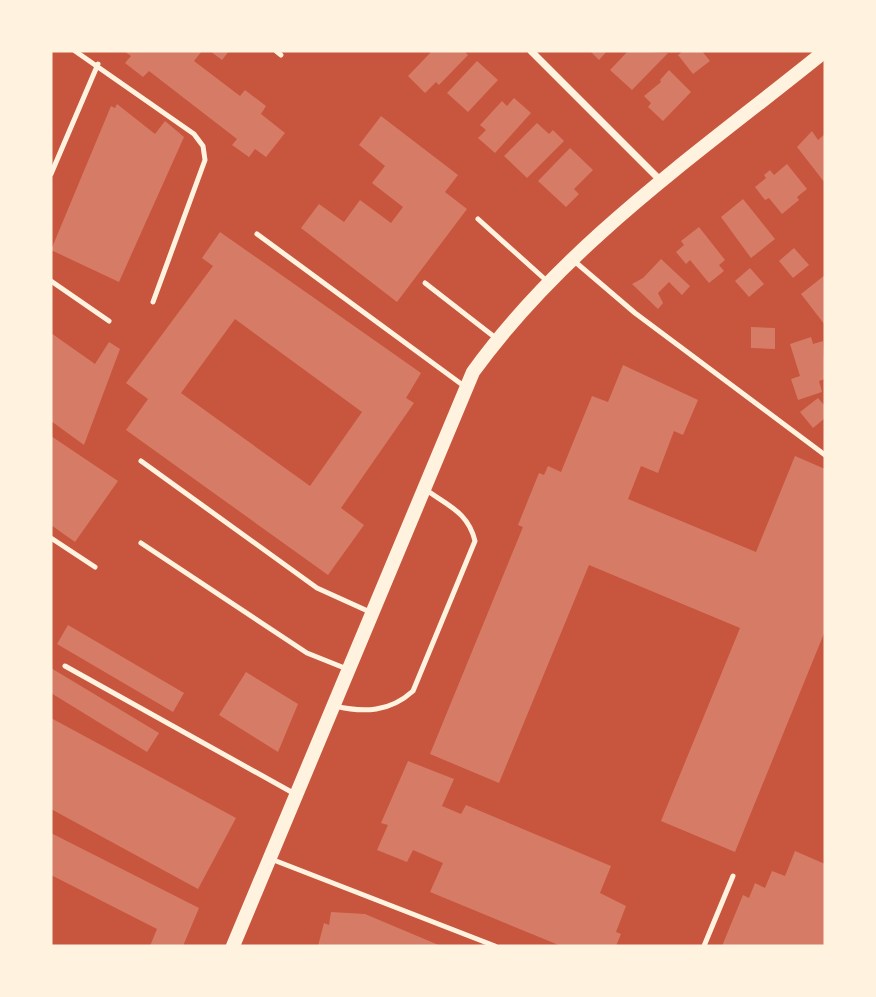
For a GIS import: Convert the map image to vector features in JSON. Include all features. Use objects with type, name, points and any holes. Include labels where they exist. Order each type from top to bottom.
[{"type":"main road","points":[[233,946],[298,796],[473,372],[497,339],[551,285],[572,259],[662,182],[825,51]]},
{"type":"street","points":[[531,51],[662,182]]},
{"type":"lane","points":[[75,51],[98,64],[194,134],[203,146],[205,160],[153,302]]},
{"type":"lane","points":[[51,174],[54,160],[98,64]]},
{"type":"lane","points":[[478,219],[551,285]]},
{"type":"lane","points":[[257,234],[466,388]]},
{"type":"lane","points":[[572,259],[635,313],[825,455]]},
{"type":"lane","points":[[51,281],[109,321]]},
{"type":"lane","points":[[425,283],[497,339]]},
{"type":"lane","points":[[142,461],[317,587],[373,614]]},
{"type":"lane","points":[[335,706],[359,712],[385,708],[401,702],[413,691],[475,541],[471,525],[462,514],[423,488]]},
{"type":"lane","points":[[51,538],[95,567]]},
{"type":"lane","points":[[141,544],[307,653],[349,670]]},
{"type":"lane","points":[[65,666],[298,796]]},
{"type":"lane","points":[[271,859],[495,946]]},
{"type":"lane","points":[[704,946],[733,876]]},
{"type":"building","points":[[124,51],[202,51],[194,61],[240,96],[245,90],[266,106],[261,114],[285,133],[266,157],[255,149],[249,157],[232,145],[237,139],[149,71],[143,77],[125,63],[131,56]]},
{"type":"building","points":[[210,51],[229,51],[222,60]]},
{"type":"building","points":[[432,51],[464,51],[468,55],[439,85],[436,82],[425,93],[408,76]]},
{"type":"building","points":[[590,51],[607,51],[599,60]]},
{"type":"building","points":[[628,51],[668,53],[632,90],[610,70]]},
{"type":"building","points":[[683,51],[702,51],[710,61],[693,74],[678,55]]},
{"type":"building","points":[[477,61],[498,80],[468,112],[447,93]]},
{"type":"building","points":[[669,70],[691,92],[663,121],[648,107],[651,103],[644,96],[661,82]]},
{"type":"building","points":[[514,98],[531,113],[495,153],[478,138],[486,130],[480,125],[502,101],[507,106]]},
{"type":"building","points":[[117,104],[155,134],[165,121],[184,137],[119,282],[51,250],[111,106],[115,108]]},
{"type":"building","points":[[381,116],[458,175],[445,192],[467,209],[397,302],[301,228],[319,204],[344,222],[360,200],[391,223],[403,207],[372,183],[385,166],[359,145]]},
{"type":"building","points":[[537,123],[549,134],[553,130],[564,141],[527,178],[504,156]]},
{"type":"building","points":[[812,131],[818,140],[825,134],[825,183],[797,147]]},
{"type":"building","points":[[570,148],[593,170],[574,189],[579,194],[566,207],[538,181]]},
{"type":"building","points":[[787,164],[807,189],[797,197],[799,200],[782,214],[769,198],[765,200],[755,187],[766,178],[764,175],[770,170],[774,175]]},
{"type":"building","points":[[743,199],[775,239],[751,258],[721,217]]},
{"type":"building","points":[[699,227],[725,260],[719,265],[724,271],[709,283],[690,260],[686,264],[676,252],[684,245],[681,241]]},
{"type":"building","points":[[220,232],[421,373],[406,398],[414,403],[341,508],[364,525],[328,575],[126,430],[148,399],[126,383],[213,266],[202,258]],"holes":[[[235,319],[362,412],[310,486],[181,393]]]},
{"type":"building","points":[[794,248],[809,265],[793,278],[779,261]]},
{"type":"building","points":[[661,259],[690,286],[682,295],[669,282],[658,293],[663,303],[658,309],[632,284],[643,278]]},
{"type":"building","points":[[750,268],[764,284],[749,297],[735,281]]},
{"type":"building","points":[[825,275],[825,325],[801,294]]},
{"type":"building","points":[[751,327],[775,328],[775,349],[751,348]]},
{"type":"building","points":[[51,333],[95,364],[109,342],[120,349],[84,445],[51,421]]},
{"type":"building","points":[[811,337],[813,344],[823,341],[825,379],[819,381],[822,392],[798,400],[791,379],[800,376],[790,344]]},
{"type":"building","points":[[623,365],[698,400],[683,435],[674,431],[658,473],[641,466],[628,499],[756,552],[795,456],[825,469],[825,631],[735,852],[661,821],[740,628],[589,565],[499,783],[430,754],[523,527],[518,525],[539,473],[544,475],[548,466],[561,472],[592,396],[608,402]]},
{"type":"building","points":[[818,398],[825,406],[825,418],[813,428],[800,412]]},
{"type":"building","points":[[51,436],[118,481],[75,542],[51,525]]},
{"type":"building","points":[[68,625],[184,693],[173,712],[57,644]]},
{"type":"building","points":[[51,668],[159,733],[147,752],[51,693]]},
{"type":"building","points":[[246,672],[298,704],[278,752],[219,715]]},
{"type":"building","points":[[51,718],[236,818],[198,889],[51,809]]},
{"type":"building","points":[[408,761],[454,779],[442,806],[461,814],[466,805],[611,866],[600,893],[626,906],[616,932],[621,934],[616,946],[561,946],[430,892],[443,863],[413,850],[407,862],[377,850],[388,825],[381,823]]},
{"type":"building","points":[[51,833],[199,908],[183,946],[150,946],[157,929],[51,875]]},
{"type":"building","points":[[795,851],[825,864],[825,946],[722,946],[743,895],[749,898],[755,883],[765,888],[772,871],[785,876]]},
{"type":"building","points":[[331,912],[365,914],[441,946],[318,946],[324,923],[329,925]]}]
